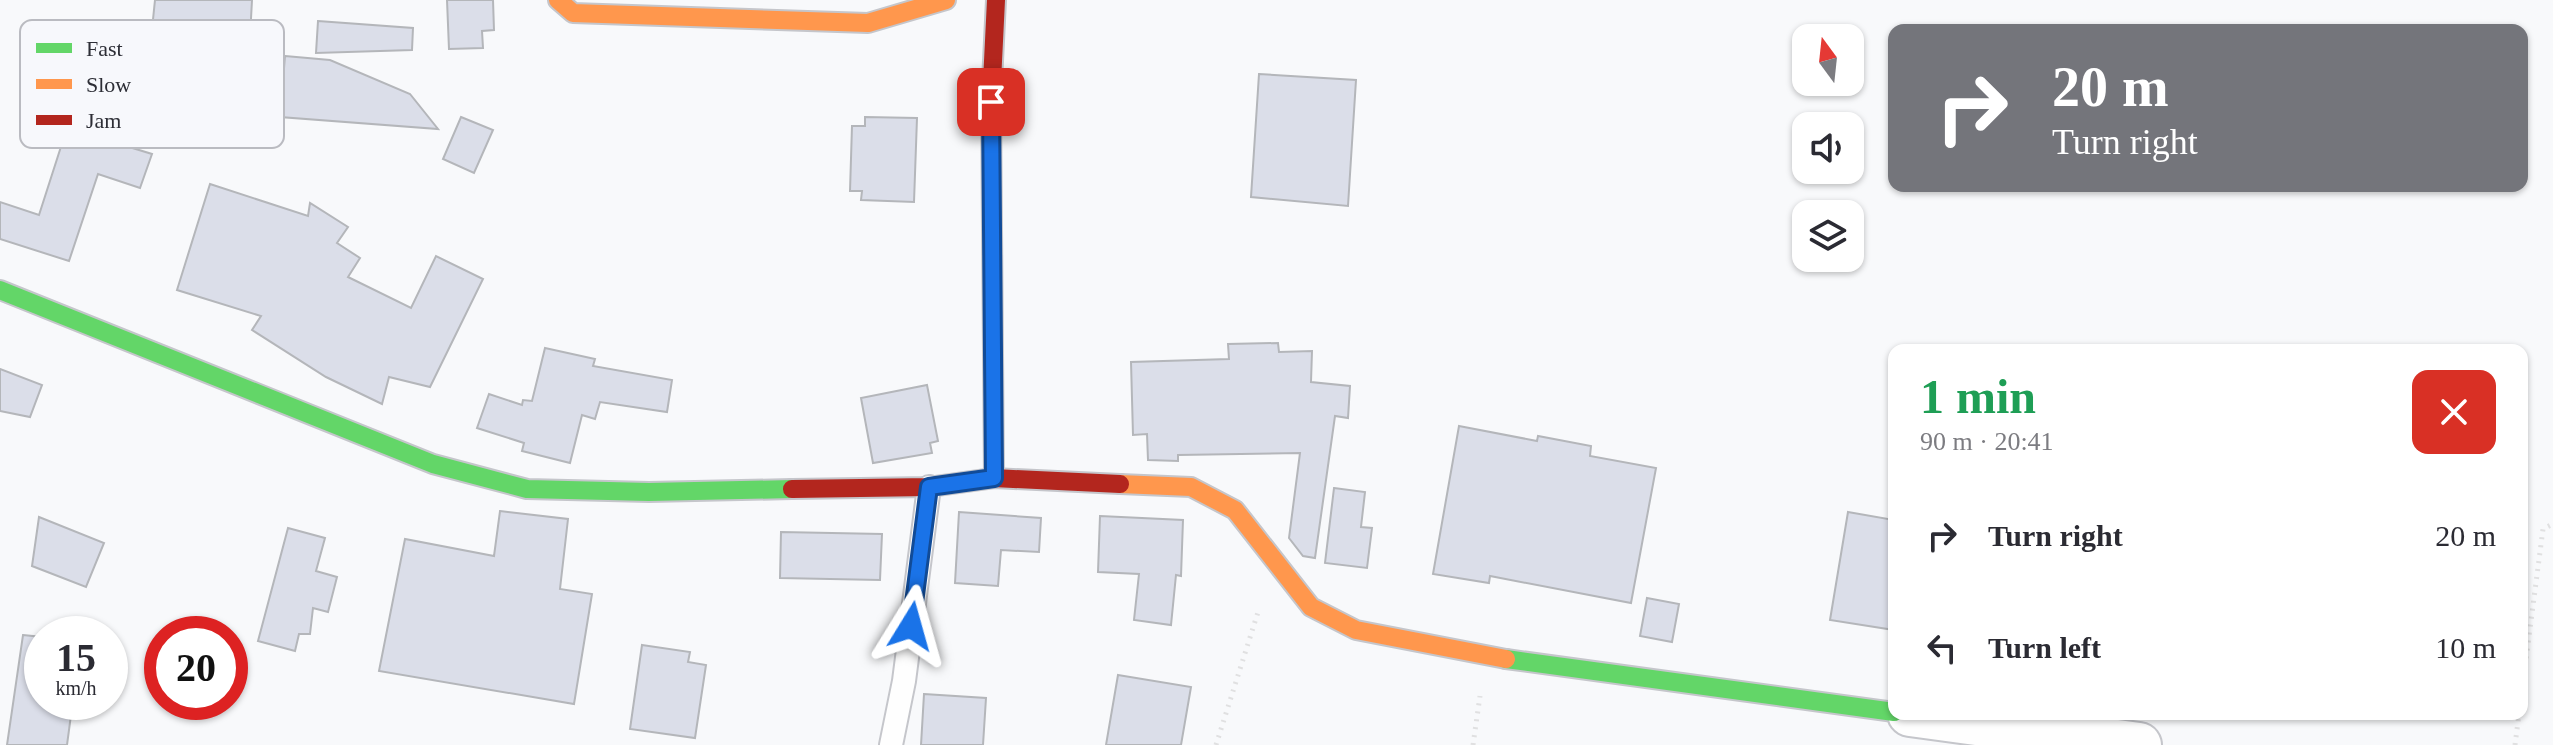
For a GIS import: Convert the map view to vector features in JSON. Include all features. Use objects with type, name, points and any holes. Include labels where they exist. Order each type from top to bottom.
[{"type":"street","points":[[558,0],[573,13],[868,23],[946,0]]},
{"type":"street","points":[[994,478],[991,102],[996,0]]},
{"type":"street","points":[[0,290],[433,464],[527,489],[649,492],[929,487],[994,478],[1191,487],[1235,510],[1311,607],[1356,630],[1495,657],[1888,711]]},
{"type":"street","points":[[1954,720],[2139,745]]},
{"type":"lane","points":[[891,745],[904,681],[929,487]]},
{"type":"path","points":[[2528,644],[2543,529],[2553,524]]},
{"type":"path","points":[[1216,745],[1275,561]]},
{"type":"path","points":[[2515,745],[2518,720]]},
{"type":"building","points":[[155,0],[252,0],[251,20],[153,20]]},
{"type":"building","points":[[447,0],[493,0],[494,30],[482,31],[483,48],[449,49]]},
{"type":"building","points":[[318,21],[413,28],[412,50],[316,53]]},
{"type":"building","points":[[285,56],[330,60],[410,94],[438,129],[284,117]]},
{"type":"building","points":[[1259,74],[1356,80],[1348,206],[1251,197]]},
{"type":"building","points":[[461,117],[493,130],[474,173],[443,159]]},
{"type":"building","points":[[865,117],[917,118],[914,202],[861,200],[862,191],[850,191],[852,126],[865,126]]},
{"type":"building","points":[[61,148],[132,148],[152,154],[140,188],[98,174],[69,261],[0,239],[0,202],[39,215]]},
{"type":"building","points":[[210,184],[308,216],[310,203],[348,227],[337,243],[360,258],[348,277],[411,308],[436,256],[483,279],[430,387],[389,377],[382,404],[326,377],[252,330],[261,316],[177,290]]},
{"type":"building","points":[[1278,343],[1279,352],[1312,351],[1311,382],[1350,386],[1348,418],[1335,416],[1315,558],[1303,556],[1289,538],[1300,453],[1178,455],[1178,461],[1148,460],[1147,434],[1133,435],[1131,362],[1229,359],[1228,344]]},
{"type":"building","points":[[545,348],[595,359],[593,366],[672,380],[667,412],[600,402],[595,419],[582,415],[570,463],[522,451],[524,443],[477,428],[489,394],[522,405],[523,400],[532,401]]},
{"type":"building","points":[[0,369],[42,385],[30,417],[0,411]]},
{"type":"building","points":[[927,385],[938,441],[930,443],[932,453],[873,463],[861,398]]},
{"type":"building","points":[[1459,426],[1537,441],[1538,436],[1591,446],[1590,456],[1656,468],[1631,603],[1490,576],[1489,583],[1433,574]]},
{"type":"building","points":[[1334,488],[1365,492],[1361,527],[1372,528],[1367,568],[1325,563]]},
{"type":"building","points":[[500,511],[568,519],[560,589],[592,594],[574,704],[379,671],[405,539],[494,556]]},
{"type":"building","points":[[959,512],[1041,518],[1039,552],[1001,550],[998,586],[955,583]]},
{"type":"building","points":[[1848,512],[1888,519],[1888,629],[1830,620]]},
{"type":"building","points":[[1100,516],[1183,520],[1181,576],[1176,575],[1171,625],[1134,620],[1139,574],[1098,572]]},
{"type":"building","points":[[39,517],[104,543],[86,587],[32,566]]},
{"type":"building","points":[[288,528],[325,538],[316,571],[337,577],[328,612],[313,608],[310,634],[299,634],[295,651],[258,641]]},
{"type":"building","points":[[781,532],[882,534],[880,580],[780,578]]},
{"type":"building","points":[[1647,598],[1679,604],[1672,642],[1640,636]]},
{"type":"building","points":[[24,635],[24,720],[70,720],[67,745],[7,745]]},
{"type":"building","points":[[642,645],[690,652],[688,662],[706,665],[695,738],[630,729]]},
{"type":"building","points":[[1118,675],[1191,687],[1181,745],[1106,745]]},
{"type":"building","points":[[924,694],[986,698],[983,745],[921,745]]},
{"type":"traffic: fast","points":[[0,290],[433,464],[527,489],[649,492],[792,489]]},
{"type":"traffic: fast","points":[[1506,659],[1888,711]]},
{"type":"traffic: slow","points":[[558,0],[573,13],[868,23],[946,0]]},
{"type":"traffic: slow","points":[[1120,484],[1191,487],[1235,510],[1311,607],[1356,630],[1506,659]]},
{"type":"traffic: jam","points":[[994,478],[991,102],[996,0]]},
{"type":"traffic: jam","points":[[792,489],[929,487],[994,478],[1120,484]]},
{"type":"route","points":[[911,626],[929,487],[994,478],[991,102]]}]
